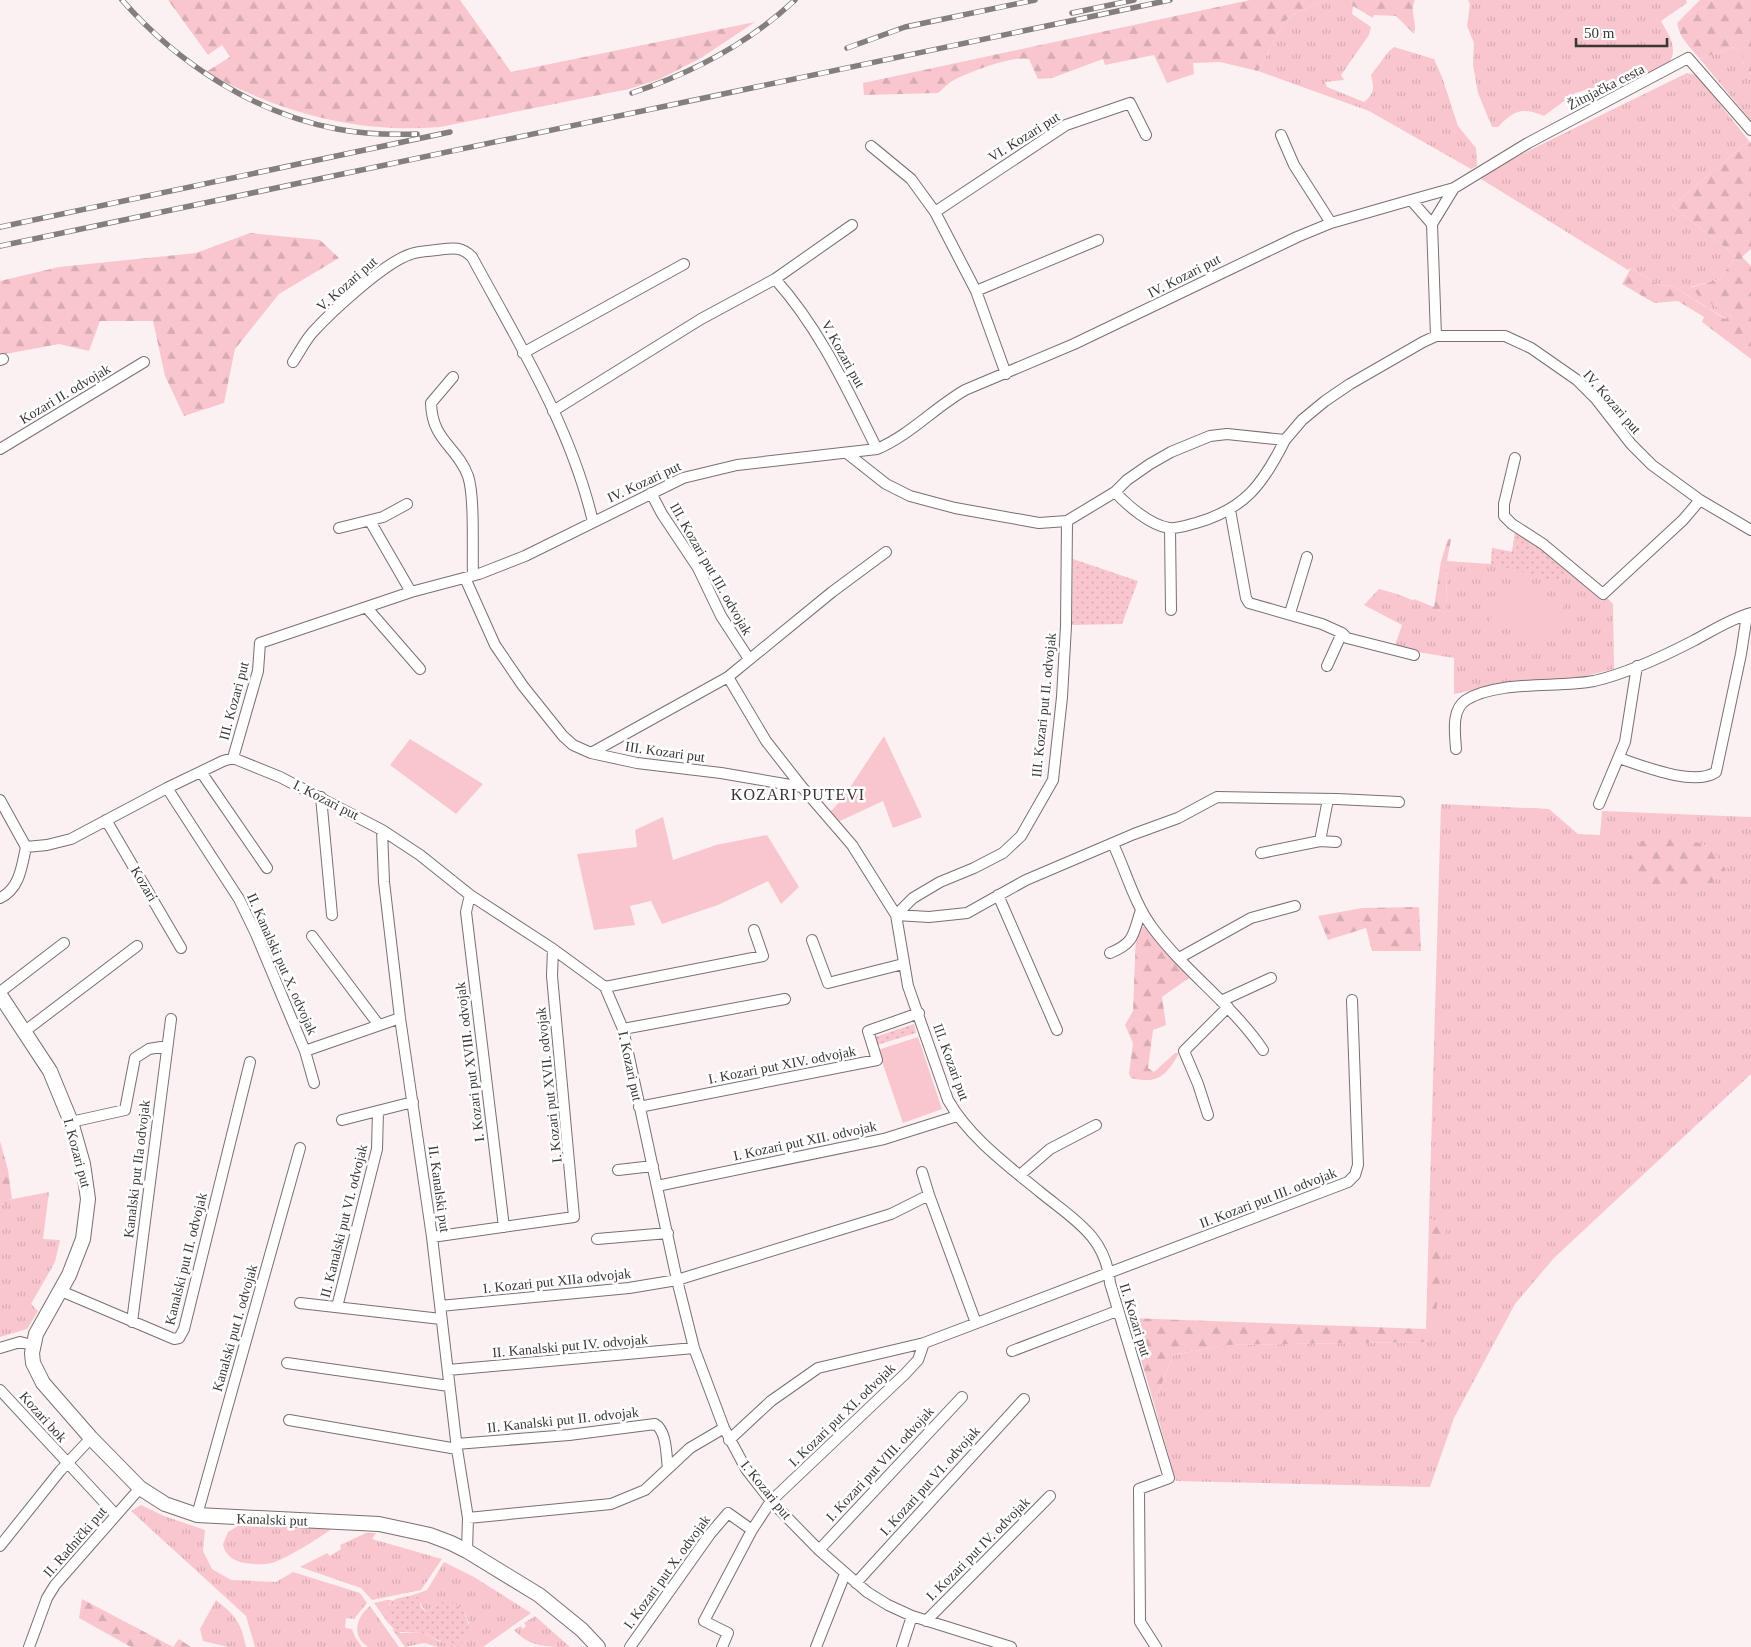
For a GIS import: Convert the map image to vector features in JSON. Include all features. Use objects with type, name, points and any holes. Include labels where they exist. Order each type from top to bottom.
[{"type":"street","name":"Žitnjačka cesta","points":[[1454,188],[1528,143],[1688,58],[1751,130]]},
{"type":"street","name":"VI. Kozari put","points":[[935,212],[1066,125],[1117,106],[1130,103],[1146,135]]},
{"type":"street","points":[[1281,135],[1294,165],[1330,223]]},
{"type":"street","points":[[871,146],[911,179],[935,212],[976,291],[1006,374]]},
{"type":"street","name":"IV. Kozari put","points":[[469,576],[525,556],[651,492],[683,478],[737,465],[848,454],[877,449],[896,441],[949,399],[965,390],[1006,374],[1330,223],[1454,188]]},
{"type":"street","points":[[1436,336],[1432,224],[1454,188]]},
{"type":"street","points":[[1411,200],[1432,224]]},
{"type":"street","points":[[553,411],[701,319],[775,279],[852,225]]},
{"type":"street","points":[[976,291],[1098,240]]},
{"type":"street","name":"V. Kozari put","points":[[294,362],[312,334],[379,272],[410,254],[457,248],[465,250],[472,257],[553,411],[577,467],[593,522]]},
{"type":"street","points":[[524,353],[684,264]]},
{"type":"street","name":"V. Kozari put","points":[[775,279],[798,304],[822,342],[877,449]]},
{"type":"street","name":"IV. Kozari put","points":[[1170,528],[1209,519],[1230,510],[1247,497],[1270,471],[1285,440],[1302,420],[1350,384],[1436,336],[1495,335],[1506,336],[1531,348],[1576,380],[1596,399],[1631,444],[1652,466],[1700,500],[1751,530]]},
{"type":"street","name":"Kozari II. odvojak","points":[[0,449],[144,362]]},
{"type":"street","points":[[453,377],[431,403],[432,419],[436,431],[468,475],[469,576]]},
{"type":"street","points":[[848,454],[886,484],[910,496],[956,508],[1039,523],[1067,521],[1115,492],[1127,480],[1150,464],[1171,452],[1210,436],[1227,434],[1285,440]]},
{"type":"street","points":[[1515,458],[1504,504],[1504,516],[1512,524],[1543,544],[1603,594],[1683,520],[1700,500]]},
{"type":"street","name":"III. Kozari put III. odvojak","points":[[651,492],[662,514],[698,568],[721,616],[749,659]]},
{"type":"street","points":[[1115,492],[1126,504],[1153,521],[1170,528],[1171,610]]},
{"type":"street","points":[[339,528],[370,521],[407,504]]},
{"type":"street","points":[[1230,510],[1246,598],[1249,603],[1290,614],[1342,633],[1346,638],[1414,655]]},
{"type":"street","points":[[370,521],[411,592]]},
{"type":"street","name":"III. Kozari put II. odvojak","points":[[896,915],[913,898],[933,886],[1003,853],[1021,836],[1052,780],[1066,626],[1067,521]]},
{"type":"street","name":"III. Kozari put III. odvojak","points":[[592,753],[728,677],[803,618],[832,592],[886,552]]},
{"type":"street","points":[[1290,614],[1307,557]]},
{"type":"street","name":"III. Kozari put","points":[[233,758],[258,670],[260,643],[411,592],[469,576],[496,644],[524,686],[573,746],[592,753],[637,763],[721,773],[802,787],[852,846],[896,915],[902,964],[948,1100],[957,1116],[968,1130],[1086,1228],[1107,1262],[1109,1274]]},
{"type":"street","points":[[367,608],[420,669]]},
{"type":"street","points":[[1456,750],[1455,724],[1458,708],[1464,701],[1475,695],[1520,686],[1594,681],[1637,666],[1749,614]]},
{"type":"street","points":[[1618,758],[1667,774],[1710,777],[1716,772],[1749,614]]},
{"type":"street","points":[[1327,666],[1342,633]]},
{"type":"street","points":[[1599,804],[1625,742],[1637,666]]},
{"type":"street","points":[[728,677],[766,741],[802,787]]},
{"type":"street","points":[[26,846],[47,845],[71,839],[167,788],[233,758]]},
{"type":"street","name":"I. Kozari put","points":[[233,758],[280,777],[382,830],[420,855],[470,895],[553,949],[605,987],[623,1029],[677,1280],[694,1348],[729,1440],[746,1469],[771,1501],[818,1550],[856,1583],[888,1605],[979,1643],[1011,1647]]},
{"type":"street","points":[[201,772],[267,868]]},
{"type":"street","name":"II. Kanalski put X. odvojak","points":[[167,788],[238,899],[256,934],[305,1051],[314,1083]]},
{"type":"street","points":[[321,797],[332,915]]},
{"type":"street","points":[[896,915],[929,917],[967,913],[1026,880],[1178,818],[1217,797],[1399,802]]},
{"type":"street","points":[[1320,841],[1328,799]]},
{"type":"street","points":[[0,800],[26,846],[22,868],[15,885],[0,898]]},
{"type":"street","name":"Kozari","points":[[106,820],[181,948]]},
{"type":"street","name":"II. Kanalski put","points":[[382,830],[384,882],[400,1018],[432,1237],[449,1386],[468,1518],[467,1551]]},
{"type":"street","points":[[1261,853],[1320,841],[1336,842]]},
{"type":"street","points":[[1113,844],[1141,910],[1153,928],[1179,958],[1247,1026],[1263,1050]]},
{"type":"street","name":"I. Kozari put XVIII. odvojak","points":[[470,895],[466,912],[504,1227]]},
{"type":"street","points":[[998,895],[1057,1030]]},
{"type":"street","points":[[1179,958],[1251,918],[1295,906]]},
{"type":"street","points":[[1110,953],[1125,947],[1131,939],[1141,910]]},
{"type":"street","points":[[605,987],[763,956],[754,930]]},
{"type":"street","points":[[312,936],[378,1024]]},
{"type":"street","points":[[812,940],[828,983],[902,964]]},
{"type":"street","points":[[64,943],[0,993],[25,1030],[136,946]]},
{"type":"street","name":"I. Kozari put XVII. odvojak","points":[[504,1227],[574,1217],[575,1212],[552,976],[553,949]]},
{"type":"street","points":[[1208,1115],[1198,1084],[1184,1051],[1224,1004],[1270,978]]},
{"type":"street","points":[[623,1029],[785,999]]},
{"type":"street","name":"II. Kozari put III. odvojak","points":[[1109,1274],[1336,1188],[1348,1182],[1355,1175],[1358,1165],[1352,1000]]},
{"type":"street","name":"I. Kozari put XIV. odvojak","points":[[640,1107],[877,1060],[868,1031],[919,1013]]},
{"type":"street","name":"II. Kanalski put X. odvojak","points":[[305,1051],[378,1024],[400,1018]]},
{"type":"street","name":"Kanalski put IIa odvojak","points":[[132,1322],[171,1019]]},
{"type":"street","name":"I. Kozari put","points":[[25,1030],[55,1081],[71,1122],[83,1164],[88,1199],[80,1248],[61,1291],[36,1334],[32,1345]]},
{"type":"street","points":[[71,1122],[125,1110],[135,1058],[149,1049],[167,1046]]},
{"type":"street","name":"Kanalski put II. odvojak","points":[[61,1291],[174,1339],[179,1338],[184,1329],[250,1062]]},
{"type":"street","points":[[342,1120],[413,1102]]},
{"type":"street","name":"II. Kanalski put VI. odvojak","points":[[337,1307],[377,1149],[378,1110]]},
{"type":"street","name":"I. Kozari put XII. odvojak","points":[[657,1186],[884,1138],[957,1116]]},
{"type":"street","points":[[1020,1175],[1050,1150],[1096,1125]]},
{"type":"street","name":"Kanalski put I. odvojak","points":[[197,1515],[300,1148]]},
{"type":"street","points":[[618,1170],[653,1166]]},
{"type":"street","points":[[922,1172],[976,1323]]},
{"type":"street","points":[[677,1280],[891,1214],[929,1195]]},
{"type":"street","points":[[432,1237],[504,1227]]},
{"type":"street","points":[[597,1239],[668,1233]]},
{"type":"street","name":"II. Kozari put","points":[[729,1440],[771,1401],[818,1368],[924,1343],[1109,1274],[1118,1310],[1169,1478],[1139,1489],[1140,1622],[1156,1647]]},
{"type":"street","name":"I. Kozari put XIIa odvojak","points":[[440,1306],[629,1288],[677,1280]]},
{"type":"street","name":"II. Kanalski put VI. odvojak","points":[[300,1303],[441,1319]]},
{"type":"street","points":[[1012,1352],[1118,1310]]},
{"type":"street","points":[[0,1348],[20,1342],[32,1345]]},
{"type":"street","name":"I. Kozari put XI. odvojak","points":[[722,1647],[728,1633],[704,1621],[752,1530],[771,1501],[905,1374],[918,1360],[924,1343]]},
{"type":"street","name":"Kanalski put","points":[[32,1345],[33,1363],[43,1382],[91,1438],[140,1488],[165,1504],[197,1515],[379,1524],[430,1535],[467,1551],[539,1594],[582,1630],[598,1647]]},
{"type":"street","name":"II. Kanalski put IV. odvojak","points":[[448,1370],[694,1348]]},
{"type":"street","points":[[287,1363],[449,1386]]},
{"type":"street","name":"Kozari bok","points":[[0,1390],[116,1515]]},
{"type":"street","name":"I. Kozari put VIII. odvojak","points":[[818,1550],[962,1397]]},
{"type":"street","name":"I. Kozari put VI. odvojak","points":[[856,1583],[1024,1399]]},
{"type":"street","points":[[289,1420],[457,1446]]},
{"type":"street","name":"II. Kanalski put II. odvojak","points":[[457,1446],[655,1424],[663,1432],[668,1468]]},
{"type":"street","points":[[468,1518],[611,1504],[645,1490],[690,1448],[724,1428]]},
{"type":"street","name":"Kozari bok","points":[[0,1546],[67,1463],[91,1438]]},
{"type":"street","name":"II. Radnički put","points":[[29,1647],[47,1598],[55,1584],[140,1488]]},
{"type":"street","name":"I. Kozari put IV. odvojak","points":[[926,1621],[1050,1496]]},
{"type":"street","name":"I. Kozari put X. odvojak","points":[[630,1647],[710,1534],[728,1513],[752,1530]]},
{"type":"street","points":[[816,1647],[845,1574]]},
{"type":"street","points":[[902,1647],[912,1616]]},
{"type":"green space","points":[[168,0],[460,0],[511,72],[755,22],[701,58],[660,79],[629,89],[440,127],[379,127],[348,123],[290,109],[233,86],[206,72],[230,57],[222,45],[208,55]]},
{"type":"green space","points":[[1250,0],[1327,0],[1296,13],[1285,21],[1258,71],[1220,62],[1193,63],[1194,74],[1167,83],[1154,55],[1105,65],[1103,59],[1052,78],[1038,79],[1029,59],[1022,58],[992,65],[970,73],[952,81],[938,93],[864,95],[863,83]]},
{"type":"green space","points":[[1327,0],[1350,0],[1353,6],[1352,14],[1371,27],[1369,35],[1341,75],[1344,80],[1325,82],[1327,87],[1364,102],[1373,90],[1371,75],[1394,47],[1434,59],[1458,126],[1476,148],[1477,166],[1471,169],[1369,111],[1258,71],[1285,21],[1296,13]]},
{"type":"green space","points":[[1350,0],[1415,0],[1413,4],[1414,34],[1396,16],[1374,15],[1373,18],[1353,6]]},
{"type":"green space","points":[[1468,0],[1686,0],[1687,3],[1661,21],[1673,47],[1669,63],[1627,85],[1600,86],[1575,93],[1544,116],[1524,111],[1519,112],[1509,117],[1498,127],[1492,127],[1478,93],[1473,65],[1474,43],[1467,26],[1470,4]]},
{"type":"green space","points":[[1700,0],[1713,0],[1677,23]]},
{"type":"green space","points":[[1713,0],[1751,0],[1751,75],[1744,66],[1740,52],[1734,47],[1700,59],[1680,34],[1677,23]]},
{"type":"green space","points":[[1734,47],[1740,52],[1744,66],[1751,75],[1751,121],[1700,59]]},
{"type":"green space","points":[[1687,73],[1697,75],[1749,141],[1672,206],[1736,256],[1720,279],[1690,287],[1731,317],[1726,319],[1671,285],[1660,286],[1631,268],[1628,270],[1481,179],[1487,173],[1512,159]]},
{"type":"green space","points":[[1749,141],[1751,143],[1751,249],[1742,257],[1751,266],[1751,359],[1702,322],[1704,317],[1678,301],[1654,303],[1622,284],[1631,268],[1660,286],[1671,285],[1725,319],[1731,317],[1689,288],[1720,279],[1736,256],[1672,206]]},
{"type":"green space","points":[[250,233],[320,240],[339,258],[279,294],[235,349],[224,403],[184,416],[165,376],[153,321],[100,321],[89,351],[59,344],[0,355],[0,281],[59,267],[196,253]]},
{"type":"green space","points":[[1515,533],[1533,542],[1602,601],[1606,597],[1613,604],[1614,669],[1585,676],[1486,687],[1454,694],[1454,658],[1394,648],[1402,625],[1364,605],[1379,589],[1446,613],[1447,561],[1491,564],[1492,548],[1512,552]]},
{"type":"green space","points":[[1515,533],[1533,542],[1566,570],[1559,582],[1491,564],[1492,548],[1512,552]]},
{"type":"green space","points":[[1448,539],[1451,539],[1447,561],[1446,613],[1413,602],[1414,599],[1434,607],[1441,561]]},
{"type":"green space","points":[[1073,559],[1138,581],[1122,624],[1072,625]]},
{"type":"green space","points":[[1501,583],[1565,601],[1554,640],[1490,621]]},
{"type":"green space","points":[[884,736],[922,817],[893,828],[883,801],[840,821],[830,812],[843,798]]},
{"type":"green space","points":[[410,739],[483,784],[456,814],[390,765]]},
{"type":"green space","points":[[1441,804],[1549,809],[1578,834],[1600,835],[1602,811],[1751,817],[1751,1074],[1554,1258],[1515,1304],[1454,1418],[1430,1487],[1176,1481],[1154,1404],[1173,1355],[1225,1345],[1426,1342],[1446,1223],[1429,1219]]},
{"type":"green space","points":[[663,817],[673,860],[716,845],[767,835],[799,887],[781,904],[768,881],[718,905],[662,924],[651,901],[630,906],[635,925],[594,930],[577,854],[637,847],[635,830]]},
{"type":"green space","points":[[1683,838],[1711,847],[1726,870],[1712,883],[1647,888],[1628,875],[1628,859],[1642,841]]},
{"type":"green space","points":[[1419,907],[1421,951],[1372,951],[1366,928],[1328,940],[1318,916],[1362,908]]},
{"type":"green space","points":[[1142,926],[1149,930],[1189,978],[1162,997],[1166,1025],[1153,1030],[1148,1068],[1154,1072],[1175,1053],[1179,1053],[1165,1073],[1160,1077],[1148,1080],[1131,1078],[1129,1074],[1133,1043],[1125,1025],[1133,1011],[1136,934],[1138,928]]},
{"type":"green space","points":[[914,1024],[916,1033],[877,1045],[875,1037]]},
{"type":"green space","points":[[918,1037],[942,1109],[903,1123],[878,1050]]},
{"type":"green space","points":[[0,1141],[8,1170],[12,1199],[8,1200],[6,1205],[0,1204]]},
{"type":"green space","points":[[49,1192],[43,1239],[60,1240],[55,1262],[31,1304],[38,1311],[27,1329],[0,1337],[0,1204],[6,1205],[8,1200]]},
{"type":"green space","points":[[1429,1219],[1447,1223],[1435,1321],[1426,1342],[1225,1345],[1173,1355],[1154,1404],[1129,1318],[1426,1329]]},
{"type":"green space","points":[[141,1505],[164,1516],[205,1530],[203,1551],[212,1569],[231,1580],[276,1582],[293,1572],[360,1593],[367,1603],[354,1619],[346,1618],[345,1628],[352,1629],[362,1647],[255,1647],[246,1616],[131,1511]]},
{"type":"green space","points":[[238,1526],[331,1529],[285,1558],[272,1563],[250,1564],[235,1560],[225,1551],[223,1544],[228,1532]]},
{"type":"green space","points":[[366,1533],[376,1533],[372,1539],[442,1559],[421,1590],[372,1600],[361,1588],[300,1567],[327,1553],[330,1556],[341,1549],[340,1545]]},
{"type":"green space","points":[[444,1562],[474,1577],[531,1613],[483,1647],[463,1647],[462,1640],[469,1623],[462,1610],[454,1604],[444,1603],[426,1612],[416,1596],[413,1595],[427,1590]]},
{"type":"green space","points":[[413,1595],[419,1598],[421,1607],[426,1612],[440,1603],[447,1602],[459,1606],[466,1617],[469,1629],[468,1636],[462,1640],[463,1647],[455,1647],[452,1643],[442,1642],[421,1632],[397,1632],[388,1623],[392,1616],[388,1610],[393,1600]]},
{"type":"green space","points":[[82,1599],[173,1647],[131,1647],[79,1618]]},
{"type":"green space","points":[[216,1600],[237,1620],[246,1647],[228,1647],[203,1641],[200,1629]]},
{"type":"green space","points":[[392,1600],[389,1604],[392,1616],[388,1623],[374,1603]]},
{"type":"green space","points":[[370,1606],[399,1647],[368,1647],[363,1643],[357,1632],[357,1626],[361,1616]]},
{"type":"green space","points":[[535,1616],[570,1647],[546,1646],[532,1643],[514,1630],[521,1626],[523,1629],[526,1626],[524,1623]]},
{"type":"green space","points":[[392,1629],[400,1633],[421,1632],[441,1642],[452,1643],[455,1647],[438,1647],[424,1643],[405,1647]]},
{"type":"green space","points":[[179,1639],[191,1647],[173,1647]]},
{"type":"railway","points":[[122,0],[144,23],[192,64],[247,98],[276,111],[337,129],[377,134],[417,134]]},
{"type":"railway","points":[[632,93],[676,76],[718,56],[758,30],[795,0]]},
{"type":"railway","points":[[847,48],[905,27],[1035,0]]},
{"type":"railway","points":[[1072,13],[1134,0]]},
{"type":"railway","points":[[0,246],[1170,0]]},
{"type":"railway","points":[[0,227],[450,132]]},
{"type":"district","name":"KOZARI PUTEVI","points":[[798,794]]}]
